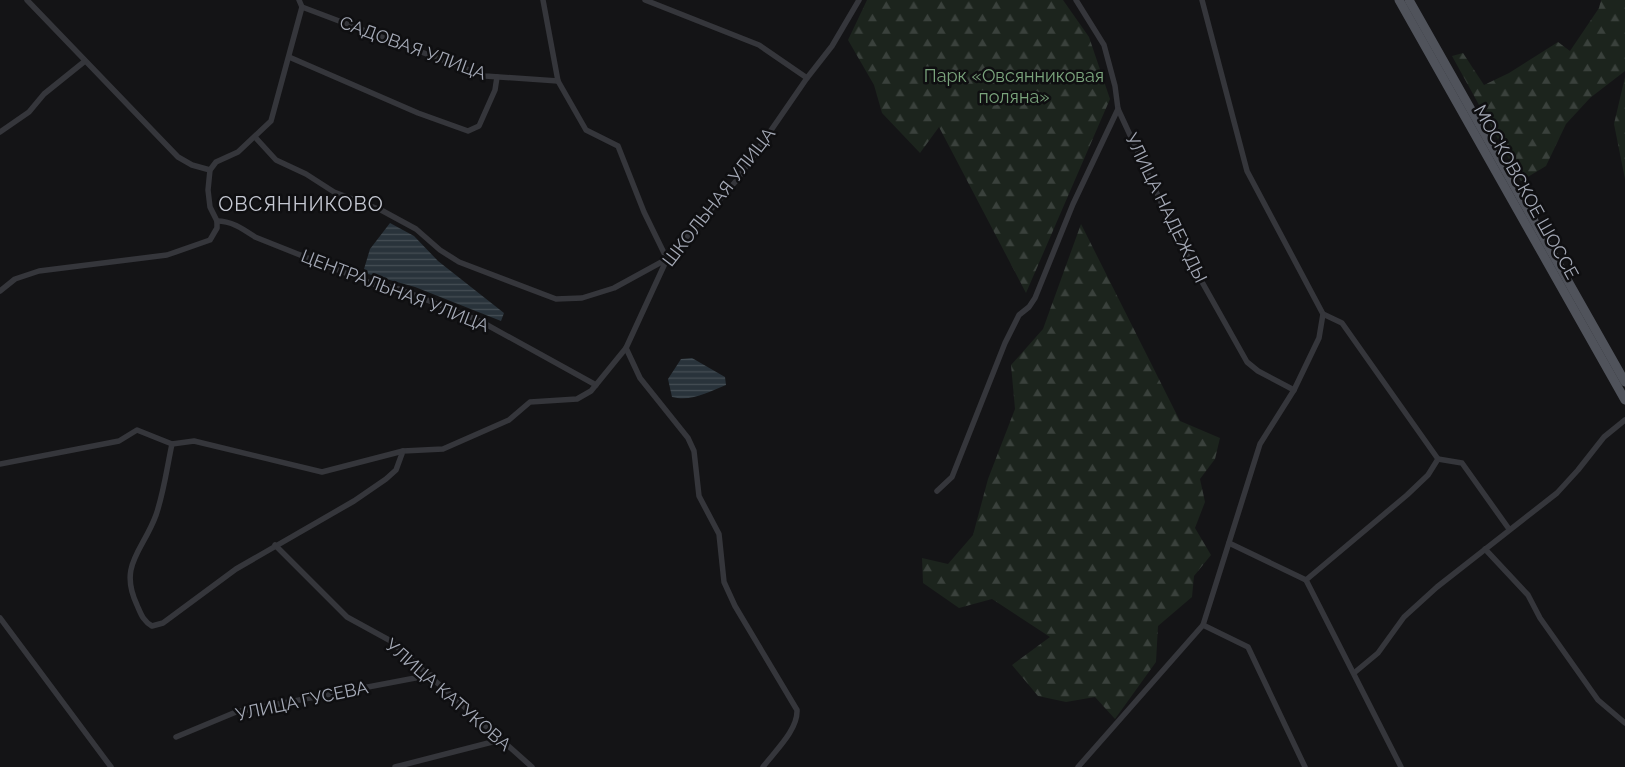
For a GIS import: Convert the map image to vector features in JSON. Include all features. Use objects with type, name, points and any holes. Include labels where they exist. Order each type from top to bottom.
[{"type":"main road","name":"МОСКОВСКОЕ ШОССЕ","points":[[1399,0],[1625,400]]},
{"type":"main road","name":"МОСКОВСКОЕ ШОССЕ","points":[[1409,0],[1625,382]]},
{"type":"street","points":[[27,0],[178,157],[192,165],[210,170]]},
{"type":"street","points":[[0,291],[15,279],[39,271],[167,255],[210,240],[217,228],[217,222],[210,207],[208,190],[210,170],[216,162],[238,152],[271,121],[302,7],[299,0]]},
{"type":"street","points":[[256,137],[276,160],[306,174],[334,192],[382,210],[416,230],[440,250],[459,262],[556,299],[582,298],[614,288],[667,259],[644,212],[618,146],[586,130],[558,81],[543,0]]},
{"type":"street","points":[[645,0],[759,45],[807,78]]},
{"type":"street","name":"УЛИЦА НАДЕЖДЫ","points":[[1076,0],[1104,45],[1115,86],[1118,109],[1180,241],[1247,362],[1258,371],[1294,390]]},
{"type":"street","points":[[1202,0],[1247,171],[1323,314],[1342,323],[1438,459],[1462,463],[1509,529]]},
{"type":"street","name":"ШКОЛЬНАЯ УЛИЦА","points":[[172,444],[194,441],[322,472],[403,451],[443,449],[509,420],[530,402],[577,399],[596,385],[626,348],[667,259],[736,181],[807,78],[832,46],[856,1]]},
{"type":"street","name":"САДОВАЯ УЛИЦА","points":[[302,7],[485,76],[558,81]]},
{"type":"street","points":[[289,57],[418,113],[468,131],[480,126],[495,90],[497,77]]},
{"type":"street","points":[[0,132],[29,112],[44,94],[85,61]]},
{"type":"street","points":[[937,491],[952,477],[1005,343],[1020,314],[1029,307],[1035,298],[1073,204],[1118,109]]},
{"type":"street","name":"ЦЕНТРАЛЬНАЯ УЛИЦА","points":[[217,222],[226,221],[239,226],[254,237],[373,284],[399,289],[480,321],[596,385]]},
{"type":"street","points":[[1078,767],[1204,624],[1260,444],[1294,390],[1319,338],[1323,314]]},
{"type":"street","points":[[626,348],[640,378],[688,438],[694,451],[699,496],[719,534],[724,582],[735,606],[798,710],[798,719],[763,767]]},
{"type":"street","points":[[1354,673],[1378,653],[1404,617],[1485,548],[1557,492],[1578,470],[1604,436],[1625,420]]},
{"type":"street","points":[[0,464],[119,441],[137,430],[172,444],[155,517],[133,562],[130,574],[130,590],[144,621],[152,626],[163,624],[236,569],[354,501],[386,479],[396,470],[403,451]]},
{"type":"street","points":[[1306,580],[1407,496],[1428,475],[1438,459]]},
{"type":"street","points":[[1229,543],[1306,580],[1401,767]]},
{"type":"street","name":"УЛИЦА КАТУКОВА","points":[[275,545],[347,617],[389,640],[431,675],[500,740],[532,767]]},
{"type":"street","points":[[1485,548],[1528,595],[1540,618],[1598,700],[1625,723]]},
{"type":"street","points":[[0,618],[111,767]]},
{"type":"street","points":[[1204,624],[1248,647],[1306,767]]},
{"type":"street","name":"УЛИЦА ГУСЕВА","points":[[176,736],[236,712],[431,675]]},
{"type":"street","points":[[395,767],[500,740]]},
{"type":"green space","name":"Парк «Овсянниковая поляна»","points":[[867,0],[1063,0],[1089,37],[1110,99],[1026,293],[939,127],[920,153],[882,113],[874,85],[848,40]]},
{"type":"green space","points":[[1601,0],[1625,0],[1625,71],[1590,98],[1566,124],[1546,166],[1521,181],[1452,56],[1463,53],[1484,85],[1509,73],[1558,42],[1570,51],[1599,8]]},
{"type":"green space","points":[[1625,77],[1625,179],[1614,124]]},
{"type":"green space","points":[[1081,224],[1180,421],[1220,438],[1215,459],[1200,479],[1205,502],[1195,528],[1211,555],[1194,576],[1192,597],[1158,626],[1156,662],[1115,719],[1095,697],[1066,702],[1038,696],[1012,665],[1050,637],[992,599],[959,608],[923,583],[922,558],[948,564],[973,535],[988,479],[1015,409],[1011,365],[1043,329]]},
{"type":"shaded area","points":[[390,223],[414,236],[438,261],[504,313],[501,321],[415,287],[368,274],[364,269],[370,249]]},
{"type":"shaded area","points":[[692,358],[725,377],[726,385],[693,397],[672,397],[668,379],[681,359]]},
{"type":"district","name":"ОВСЯННИКОВО","points":[[301,204]]}]
